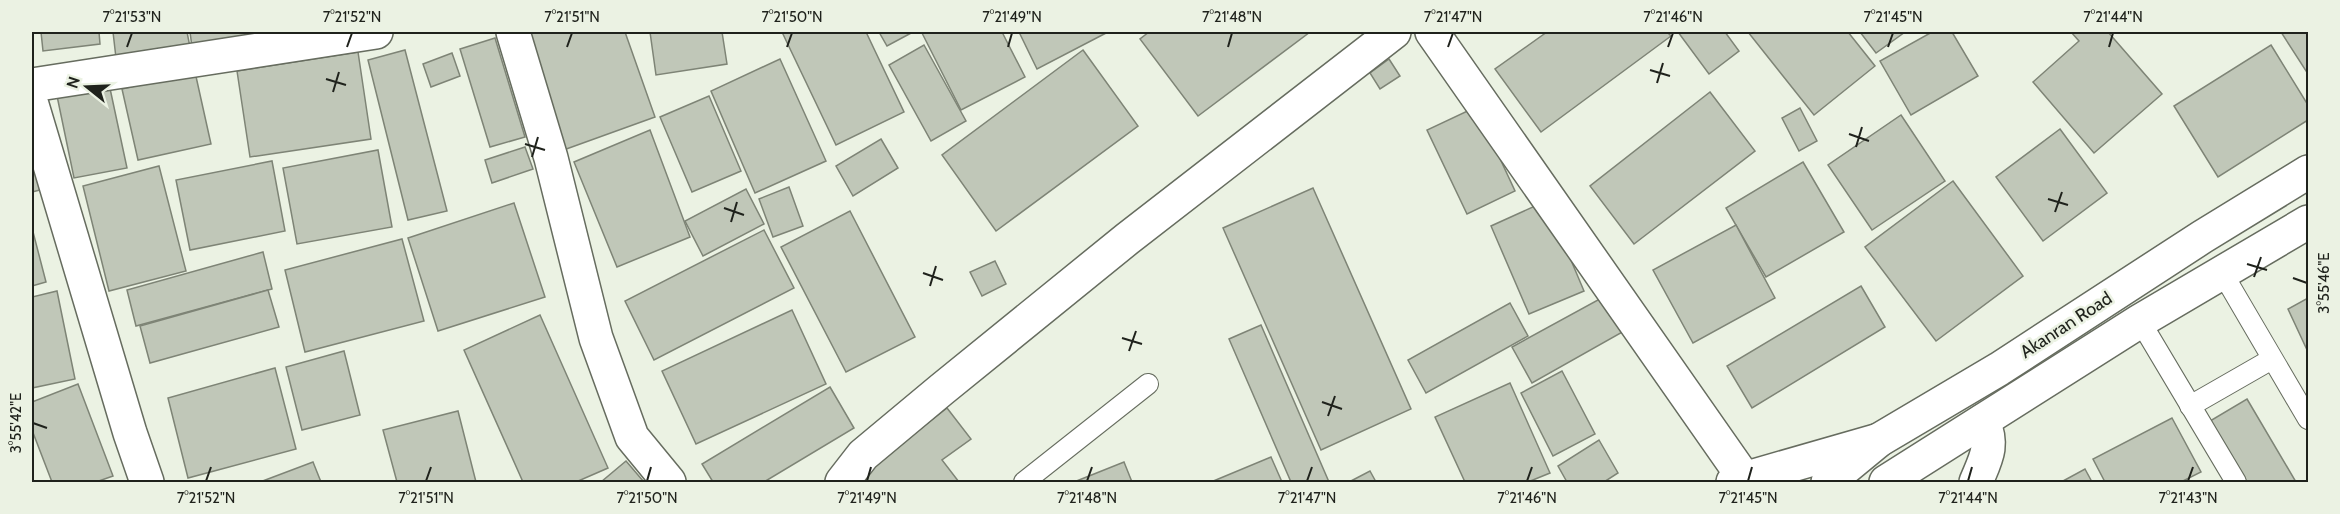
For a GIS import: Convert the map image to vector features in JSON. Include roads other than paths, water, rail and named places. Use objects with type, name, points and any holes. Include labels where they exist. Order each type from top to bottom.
[{"type":"main road","points":[[32,85],[376,32]]},
{"type":"main road","points":[[513,32],[551,158],[596,338],[632,437],[669,483]]},
{"type":"main road","points":[[842,483],[863,455],[941,390],[1127,239],[1394,32]]},
{"type":"main road","points":[[1431,32],[1738,480],[1879,440]]},
{"type":"main road","points":[[32,105],[147,483]]},
{"type":"main road","name":"Akanran Road","points":[[1828,483],[1879,440],[1999,369],[2202,237],[2308,172]]},
{"type":"main road","name":"Akanran Road","points":[[1886,483],[2140,321],[2308,222]]},
{"type":"main road","points":[[1976,483],[1986,457],[1990,437],[1983,421]]},
{"type":"lane","points":[[2223,273],[2308,419]]},
{"type":"lane","points":[[2140,321],[2236,483]]},
{"type":"lane","points":[[2190,406],[2272,359]]},
{"type":"lane","points":[[1024,483],[1148,384]]}]
